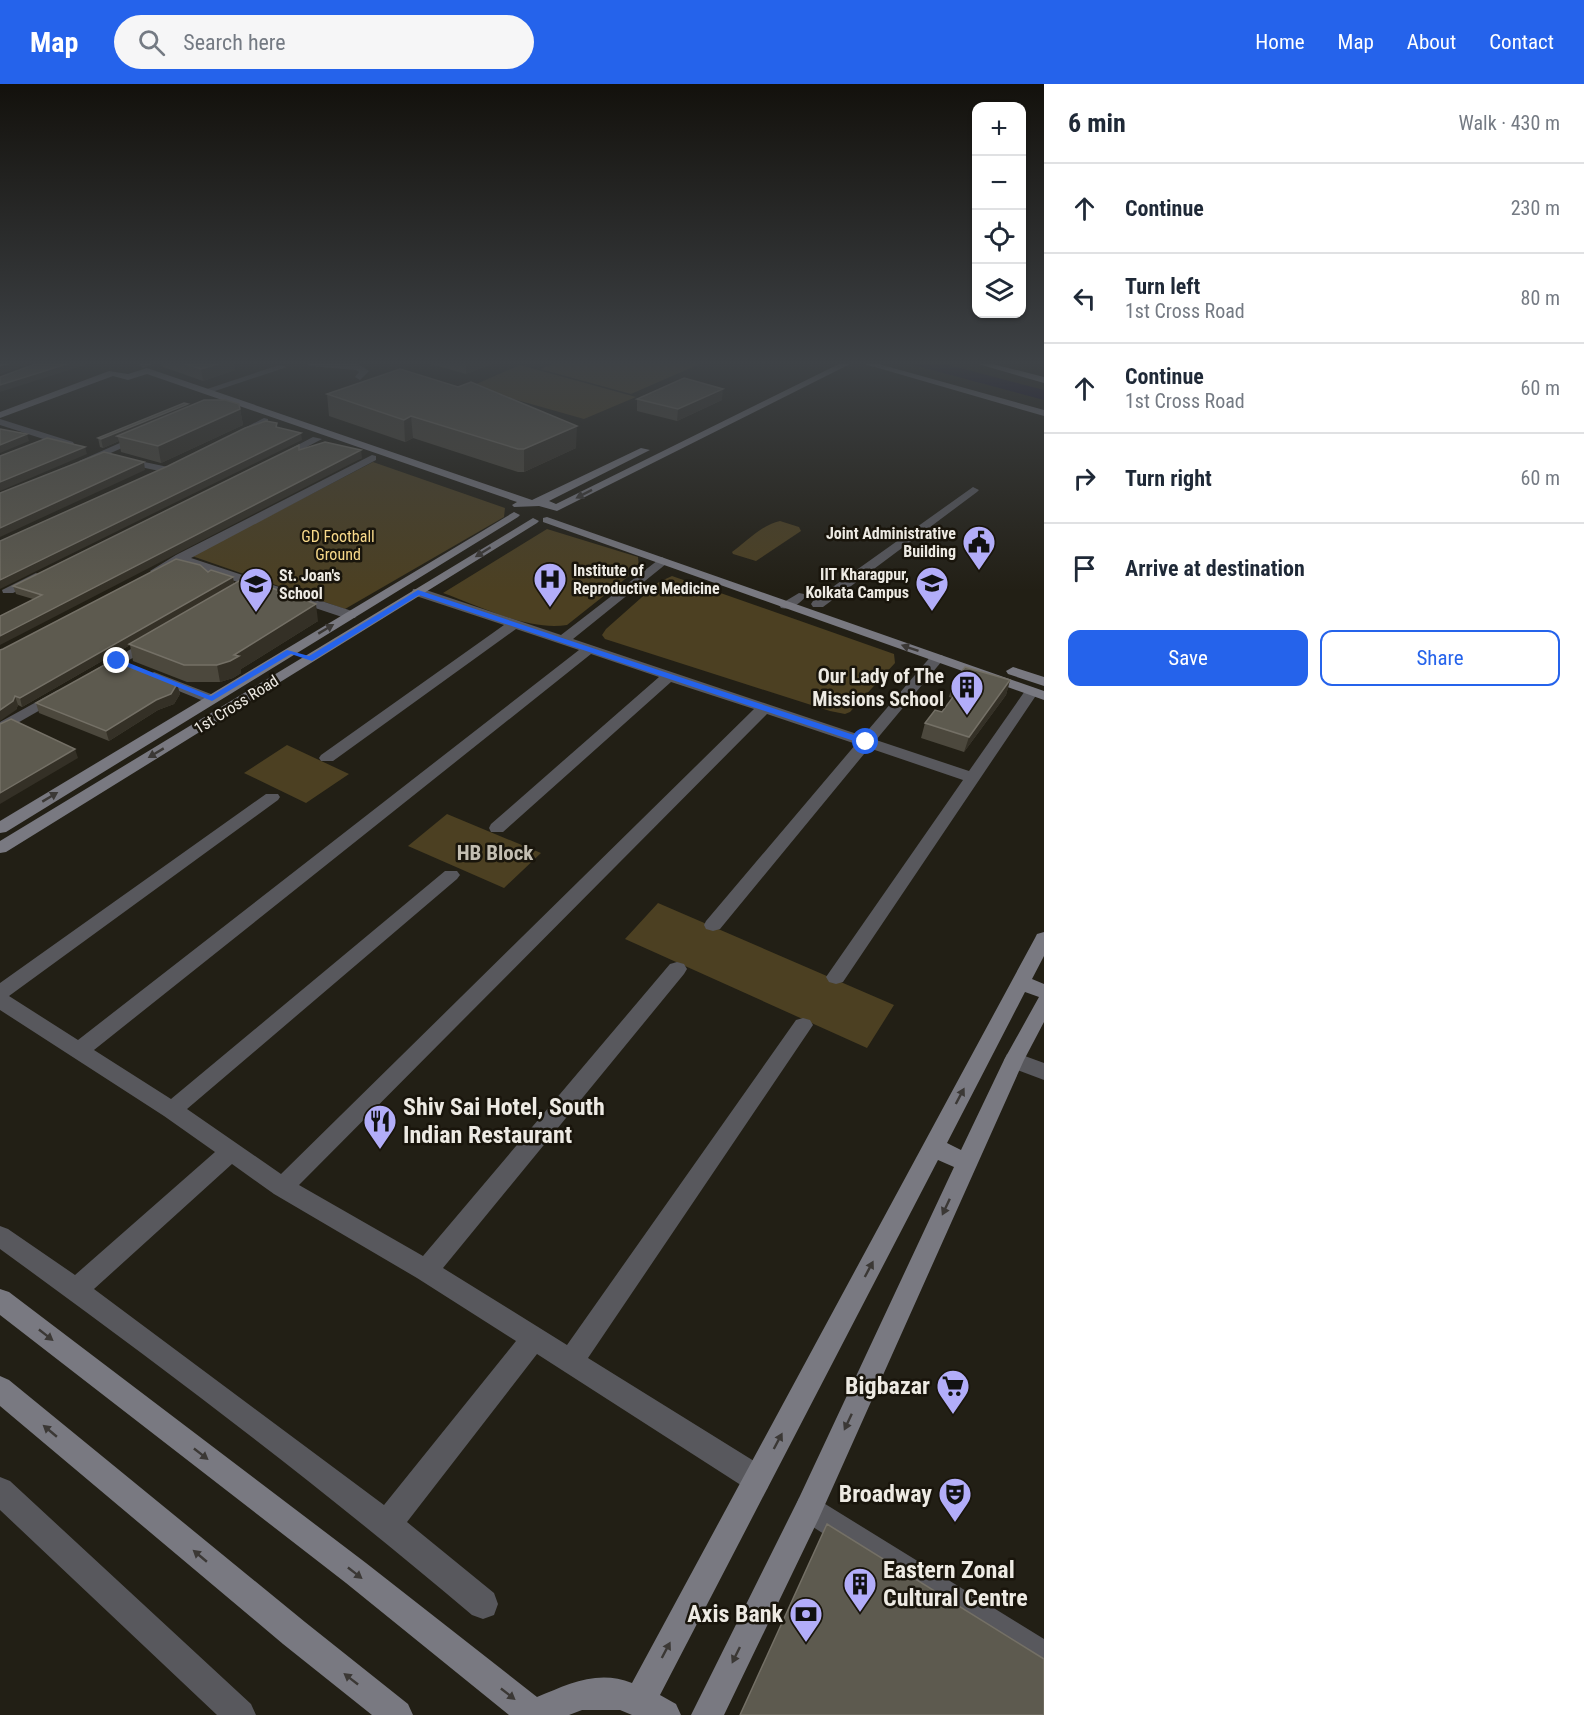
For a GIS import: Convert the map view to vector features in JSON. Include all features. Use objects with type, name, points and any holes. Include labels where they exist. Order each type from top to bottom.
[{"type":"street","points":[[40,439],[168,467],[142,479]]},
{"type":"street","points":[[71,467],[137,439]]},
{"type":"street","points":[[222,441],[226,439]]},
{"type":"street","points":[[347,439],[534,502],[548,516],[662,561],[937,658],[1040,690]]},
{"type":"street","name":"1st Cross Road","points":[[0,848],[418,592],[548,516],[689,439]]},
{"type":"street","points":[[267,464],[317,440],[372,458],[514,512],[521,519],[548,516],[799,597],[1040,690]]},
{"type":"street","points":[[534,502],[653,446]]},
{"type":"street","points":[[148,575],[372,458]]},
{"type":"street","points":[[627,459],[645,464]]},
{"type":"street","points":[[818,604],[974,490]]},
{"type":"street","name":"1st Cross Road","points":[[0,828],[350,615],[514,512],[534,502]]},
{"type":"street","points":[[180,558],[350,615]]},
{"type":"street","points":[[562,641],[662,561]]},
{"type":"street","points":[[8,590],[50,570]]},
{"type":"street","points":[[234,594],[253,583]]},
{"type":"street","points":[[418,592],[973,778]]},
{"type":"street","points":[[786,605],[799,597]]},
{"type":"street","points":[[327,758],[513,625]]},
{"type":"street","points":[[87,678],[165,633]]},
{"type":"street","points":[[80,1050],[589,649]]},
{"type":"street","points":[[290,651],[309,659]]},
{"type":"street","points":[[714,926],[937,658]]},
{"type":"street","points":[[117,661],[212,699]]},
{"type":"street","points":[[497,828],[669,676]]},
{"type":"street","points":[[0,728],[68,689]]},
{"type":"street","points":[[836,977],[973,778],[1040,690]]},
{"type":"street","points":[[282,1187],[764,708]]},
{"type":"street","points":[[161,730],[179,739]]},
{"type":"street","points":[[272,797],[2,1002],[172,1110],[282,1187],[426,1270],[757,1479]]},
{"type":"street","points":[[172,1110],[451,875]]},
{"type":"street","points":[[539,1715],[544,1710],[581,1695],[621,1694],[652,1708],[757,1479],[1044,938]]},
{"type":"street","points":[[426,1270],[677,969]]},
{"type":"street","points":[[1021,982],[1044,992]]},
{"type":"street","points":[[707,1715],[809,1508],[966,1163],[1014,1060],[1044,1003]]},
{"type":"street","points":[[571,1361],[802,1025]]},
{"type":"street","points":[[1014,1060],[1044,1072]]},
{"type":"street","points":[[933,1147],[966,1163]]},
{"type":"street","points":[[76,1290],[232,1151]]},
{"type":"street","points":[[0,1236],[76,1290],[387,1524],[483,1604]]},
{"type":"street","points":[[0,1300],[356,1574],[534,1715]]},
{"type":"street","points":[[387,1524],[534,1338]]},
{"type":"street","points":[[0,1389],[294,1633],[397,1715]]},
{"type":"street","points":[[0,1491],[237,1714]]},
{"type":"street","points":[[809,1508],[1044,1657]]},
{"type":"green space","name":"GD Football Ground","points":[[373,462],[505,508],[504,517],[345,609],[192,556]]},
{"type":"green space","points":[[780,521],[799,527],[801,531],[756,561],[733,554],[732,552],[761,529]]},
{"type":"green space","points":[[547,529],[638,557],[639,568],[567,625],[552,626],[520,621],[443,593]]},
{"type":"green space","points":[[672,576],[894,654],[895,663],[850,712],[845,714],[605,639],[602,635],[606,629],[659,582]]},
{"type":"green space","points":[[287,745],[349,774],[306,803],[244,773]]},
{"type":"green space","points":[[447,814],[541,853],[504,888],[408,846]]},
{"type":"green space","points":[[658,903],[894,1005],[867,1048],[625,939]]},
{"type":"building","points":[[0,439],[14,439],[0,445]]},
{"type":"building","points":[[44,439],[85,447],[0,482],[0,456]]},
{"type":"building","points":[[130,439],[173,439],[158,446]]},
{"type":"building","points":[[222,439],[288,439],[0,580],[0,541]]},
{"type":"building","points":[[486,439],[547,439],[524,449]]},
{"type":"building","points":[[325,442],[361,450],[0,636],[0,616],[42,595],[13,586],[299,445],[299,450]]},
{"type":"building","points":[[104,452],[144,462],[0,528],[0,493]]},
{"type":"building","points":[[176,559],[200,565],[208,572],[211,570],[233,577],[20,698],[15,696],[13,701],[0,710],[0,650]]},
{"type":"building","points":[[244,578],[316,604],[234,655],[239,656],[217,665],[184,665],[129,644]]},
{"type":"building","points":[[115,659],[177,684],[171,694],[156,700],[106,731],[36,703]]},
{"type":"building","points":[[965,667],[1010,680],[969,737],[925,723],[935,710],[942,712],[962,685],[953,682]]},
{"type":"building","points":[[11,719],[75,749],[0,793],[0,724]]},
{"type":"building","name":"Eastern Zonal Cultural Centre","points":[[827,1524],[1044,1659],[1044,1715],[740,1715]]},
{"type":"place","name":"Joint Administrative Building","points":[[979,571]]},
{"type":"place","name":"Institute of Reproductive Medicine","points":[[550,608]]},
{"type":"place","name":"IIT Kharagpur, Kolkata Campus","points":[[932,612]]},
{"type":"place","name":"St. Joan's School","points":[[256,613]]},
{"type":"place","name":"Our Lady of The Missions School","points":[[967,716]]},
{"type":"place","name":"Shiv Sai Hotel, South Indian Restaurant","points":[[380,1150]]},
{"type":"place","name":"Bigbazar","points":[[953,1415]]},
{"type":"place","name":"Broadway","points":[[955,1523]]},
{"type":"place","name":"Eastern Zonal Cultural Centre","points":[[860,1613]]},
{"type":"place","name":"Axis Bank","points":[[806,1643]]},
{"type":"district","name":"HB Block","points":[[495,853]]},
{"type":"route","points":[[117,661],[212,699],[290,651],[309,659],[418,592],[866,742]]}]
